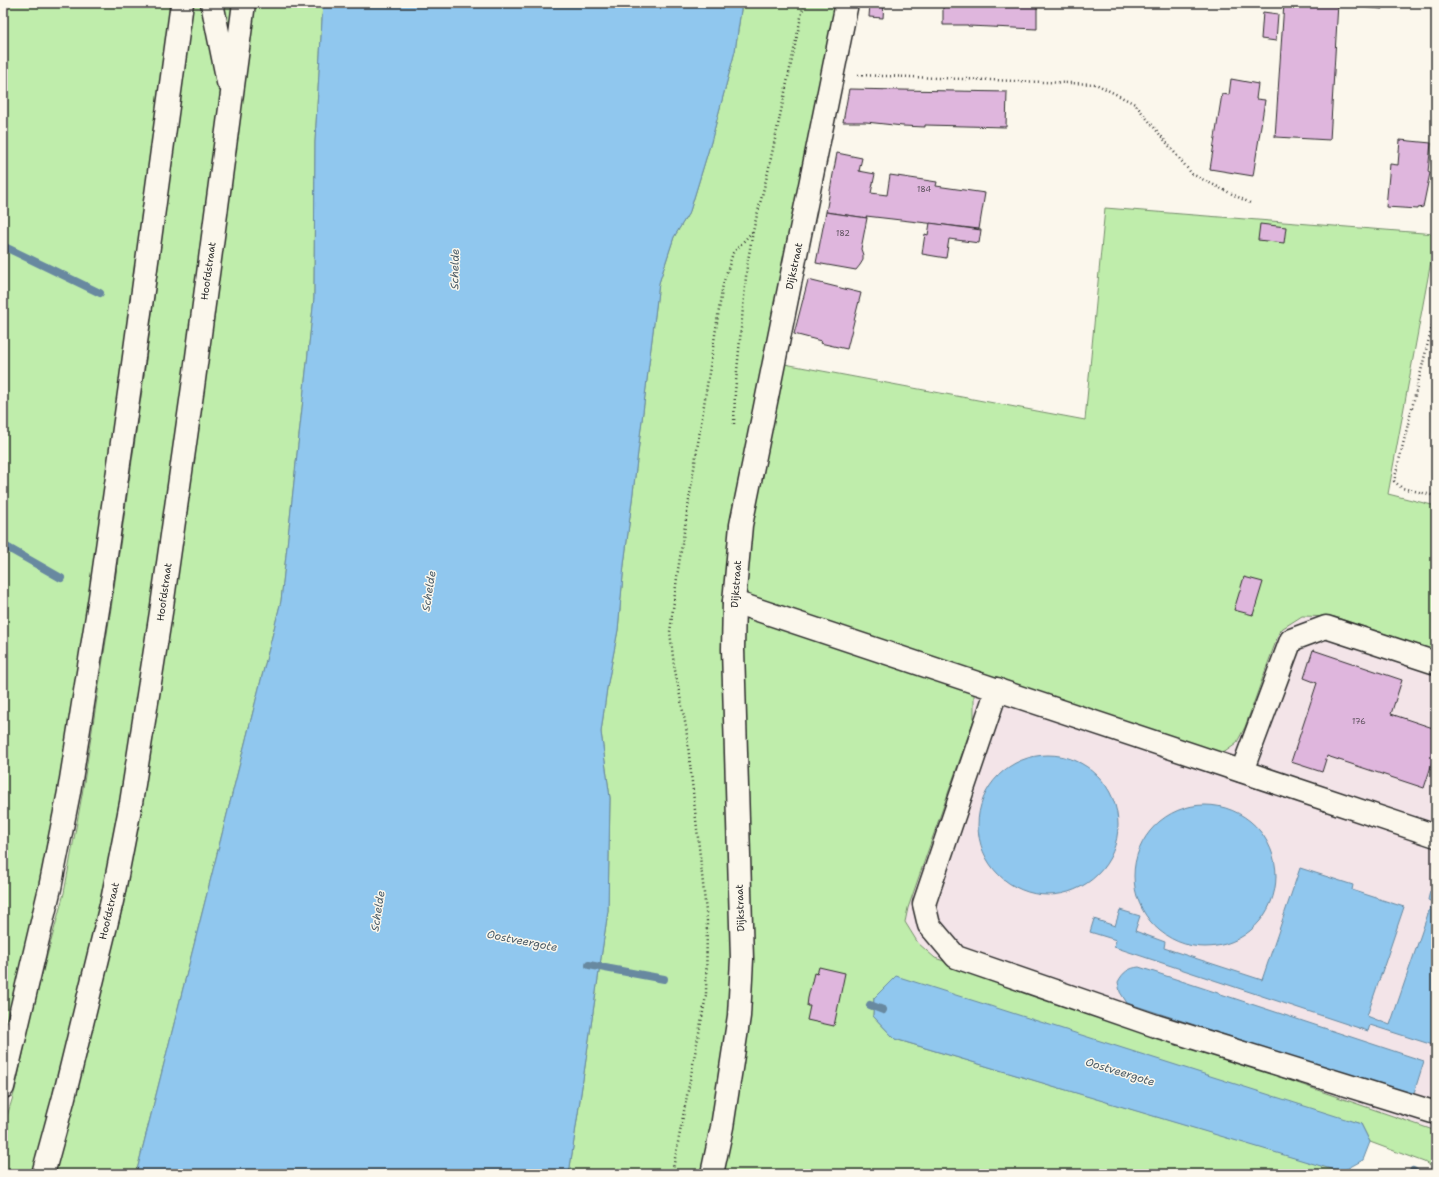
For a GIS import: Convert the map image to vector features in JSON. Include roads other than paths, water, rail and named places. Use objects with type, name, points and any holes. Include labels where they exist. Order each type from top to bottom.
[{"type":"street","points":[[3,1087],[50,888],[69,792],[106,558],[182,3]]},
{"type":"street","points":[[212,3],[231,99]]},
{"type":"street","name":"Hoofdstraat","points":[[42,1174],[64,1097],[112,901],[131,803],[176,504],[244,3]]},
{"type":"street","name":"Dijkstraat","points":[[712,1174],[722,1127],[739,1016],[742,959],[733,649],[734,602],[741,525],[833,74],[846,3]]},
{"type":"street","points":[[734,602],[1436,836]]},
{"type":"street","points":[[1242,771],[1291,640],[1326,627],[1436,663]]},
{"type":"street","points":[[997,690],[924,904],[929,925],[956,957],[1156,1026],[1436,1114]]},
{"type":"water","name":"Schelde","points":[[323,3],[742,3],[735,51],[711,142],[690,211],[674,237],[659,283],[624,565],[618,630],[607,688],[601,732],[610,798],[608,911],[569,1174],[136,1174],[281,601],[314,298],[315,142]]},
{"type":"water","points":[[1055,755],[1075,760],[1087,766],[1098,775],[1107,786],[1113,798],[1117,811],[1117,839],[1113,852],[1107,864],[1098,875],[1087,884],[1075,890],[1062,894],[1041,895],[1021,890],[1009,884],[998,875],[989,864],[979,839],[978,818],[983,798],[989,786],[998,775],[1009,766],[1034,756]]},
{"type":"water","points":[[1198,805],[1212,805],[1239,813],[1260,831],[1271,849],[1275,862],[1275,890],[1268,910],[1250,931],[1239,939],[1226,944],[1212,947],[1198,947],[1171,939],[1150,921],[1142,910],[1137,897],[1134,883],[1134,869],[1142,842],[1160,821],[1171,813],[1184,808]]},
{"type":"water","points":[[1300,868],[1353,885],[1352,890],[1404,907],[1367,1016],[1390,1025],[1432,902],[1428,900],[1430,891],[1436,892],[1436,1046],[1370,1025],[1368,1031],[1114,947],[1116,940],[1090,932],[1094,919],[1115,926],[1120,910],[1140,916],[1135,931],[1165,942],[1164,948],[1262,980]]},
{"type":"water","points":[[1139,967],[1424,1061],[1413,1096],[1127,1003],[1120,992],[1118,982],[1127,971],[1132,968]]},
{"type":"water","points":[[896,976],[1361,1124],[1370,1142],[1363,1160],[1341,1172],[895,1039],[873,1016],[874,998]]},
{"type":"waterway","points":[[3,246],[100,293]]},
{"type":"waterway","points":[[3,545],[61,578]]},
{"type":"waterway","name":"Oostveergote","points":[[589,965],[664,979]]},
{"type":"waterway","name":"Oostveergote","points":[[870,1005],[883,1010]]},
{"type":"waterway","name":"Oostveergote","points":[[1413,1171],[1418,1174]]}]
